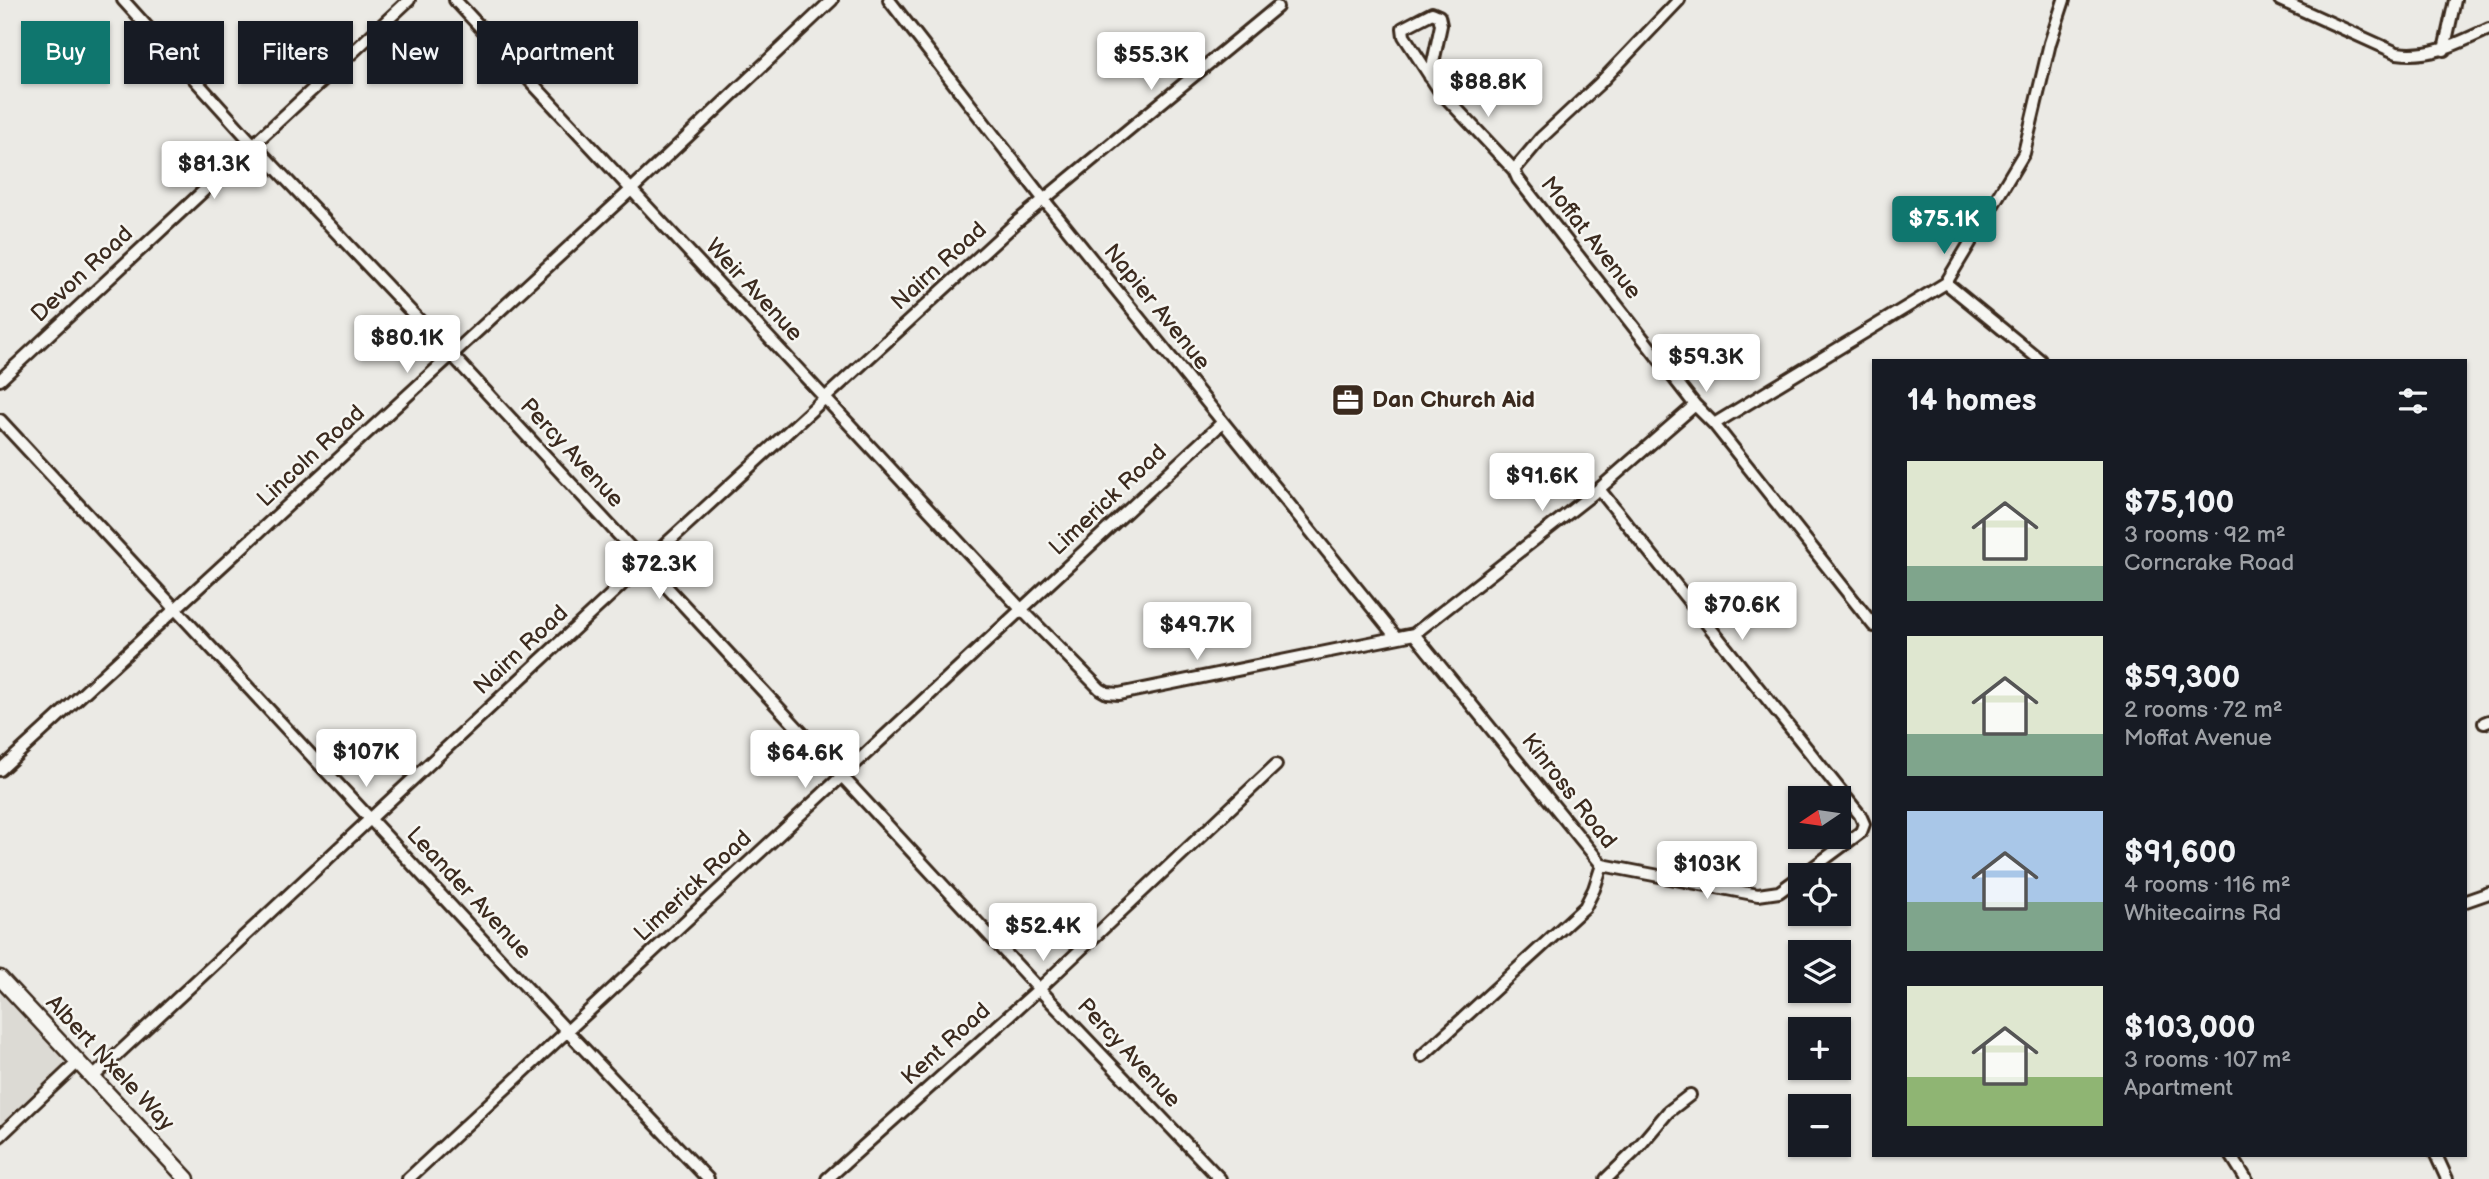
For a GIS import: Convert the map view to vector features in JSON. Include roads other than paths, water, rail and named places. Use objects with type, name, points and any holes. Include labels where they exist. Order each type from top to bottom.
[{"type":"main road","name":"Albert Nxele Way","points":[[0,978],[187,1179]]},
{"type":"street","name":"Percy Avenue","points":[[123,0],[252,144],[844,775],[1039,989],[1220,1179]]},
{"type":"street","name":"Devon Road","points":[[0,380],[408,0]]},
{"type":"street","name":"Weir Avenue","points":[[455,0],[1021,609],[1100,689],[1114,694],[1414,634]]},
{"type":"street","name":"Lincoln Road","points":[[0,770],[632,189],[832,0]]},
{"type":"street","name":"Napier Avenue","points":[[889,0],[1044,200],[1396,637]]},
{"type":"street","points":[[1514,170],[1541,138],[1599,84],[1679,0]]},
{"type":"street","points":[[1714,424],[1946,283],[2024,153],[2050,43],[2064,0]]},
{"type":"street","points":[[2280,0],[2398,53],[2425,55],[2444,50],[2489,29]]},
{"type":"street","points":[[2444,50],[2455,0]]},
{"type":"street","name":"Nairn Road","points":[[92,1078],[825,397],[1044,200],[1277,7]]},
{"type":"street","name":"Moffat Avenue","points":[[1430,77],[1441,25],[1439,16],[1432,13],[1403,28],[1404,36],[1430,77],[1439,90],[1514,170],[1517,179],[1695,405],[1714,424],[1872,623]]},
{"type":"street","points":[[1946,283],[2039,359]]},
{"type":"street","points":[[1414,634],[1599,489],[1695,405]]},
{"type":"street","name":"Leander Avenue","points":[[0,421],[708,1179]]},
{"type":"street","name":"Limerick Road","points":[[408,1179],[1222,423]]},
{"type":"street","points":[[1599,489],[1860,815],[1864,824],[1861,832],[1819,863]]},
{"type":"street","name":"Kinross Road","points":[[1414,634],[1602,865],[1585,907],[1422,1056]]},
{"type":"street","name":"Kent Road","points":[[827,1179],[1039,989],[1276,765]]},
{"type":"street","points":[[1602,865],[1758,895],[1779,892],[1788,886]]},
{"type":"street","points":[[2467,901],[2489,893]]},
{"type":"street","points":[[0,1136],[78,1062]]},
{"type":"street","points":[[1606,1179],[1635,1151],[1668,1112],[1690,1095]]},
{"type":"street","points":[[2232,1157],[2246,1179]]},
{"type":"street","points":[[2437,1157],[2447,1179]]},
{"type":"place","name":"Dan Church Aid","points":[[1348,400]]}]
